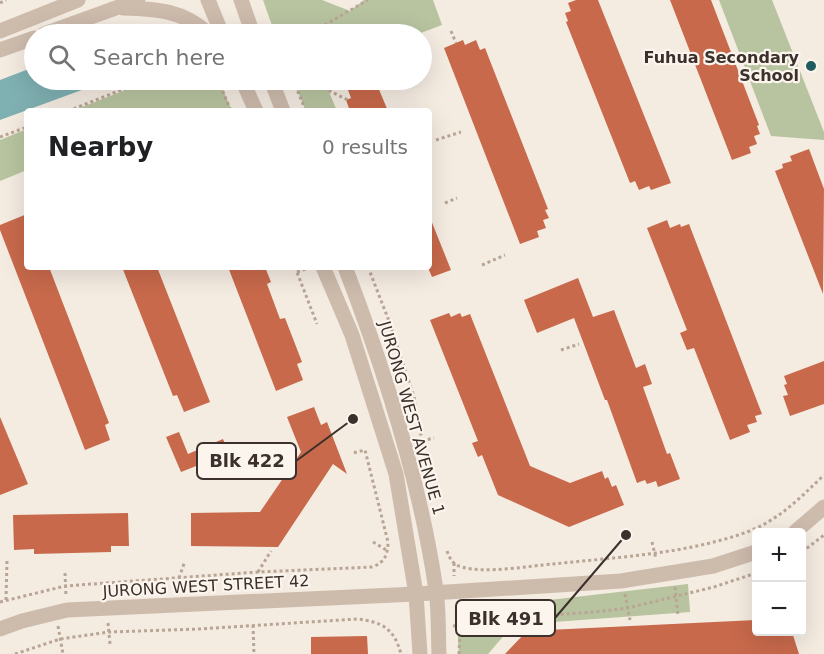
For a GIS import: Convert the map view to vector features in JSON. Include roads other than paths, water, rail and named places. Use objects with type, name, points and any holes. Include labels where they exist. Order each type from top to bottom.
[{"type":"street","points":[[0,31],[78,0]]},
{"type":"street","points":[[73,24],[138,0]]},
{"type":"street","points":[[208,0],[218,24]]},
{"type":"street","points":[[241,0],[249,24]]},
{"type":"street","points":[[120,8],[172,12],[195,24]]},
{"type":"street","points":[[0,50],[24,42]]},
{"type":"street","points":[[247,90],[255,108]]},
{"type":"street","points":[[275,90],[282,108]]},
{"type":"street","name":"JURONG WEST AVENUE 1","points":[[324,270],[352,335],[396,474],[416,594],[420,654]]},
{"type":"street","name":"JURONG WEST AVENUE 1","points":[[346,270],[369,329],[418,492],[437,592],[439,654]]},
{"type":"street","points":[[800,528],[824,507]]},
{"type":"street","name":"JURONG WEST STREET 42","points":[[0,629],[67,610],[416,594],[621,581],[713,566],[752,553]]},
{"type":"water","points":[[24,71],[24,90],[82,90],[33,108],[24,108],[24,111],[0,120],[0,80]]},
{"type":"place","name":"Fuhua Secondary School","points":[[811,66]]},
{"type":"place","name":"Blk 422","points":[[353,419]]},
{"type":"place","name":"Blk 491","points":[[626,535]]}]
